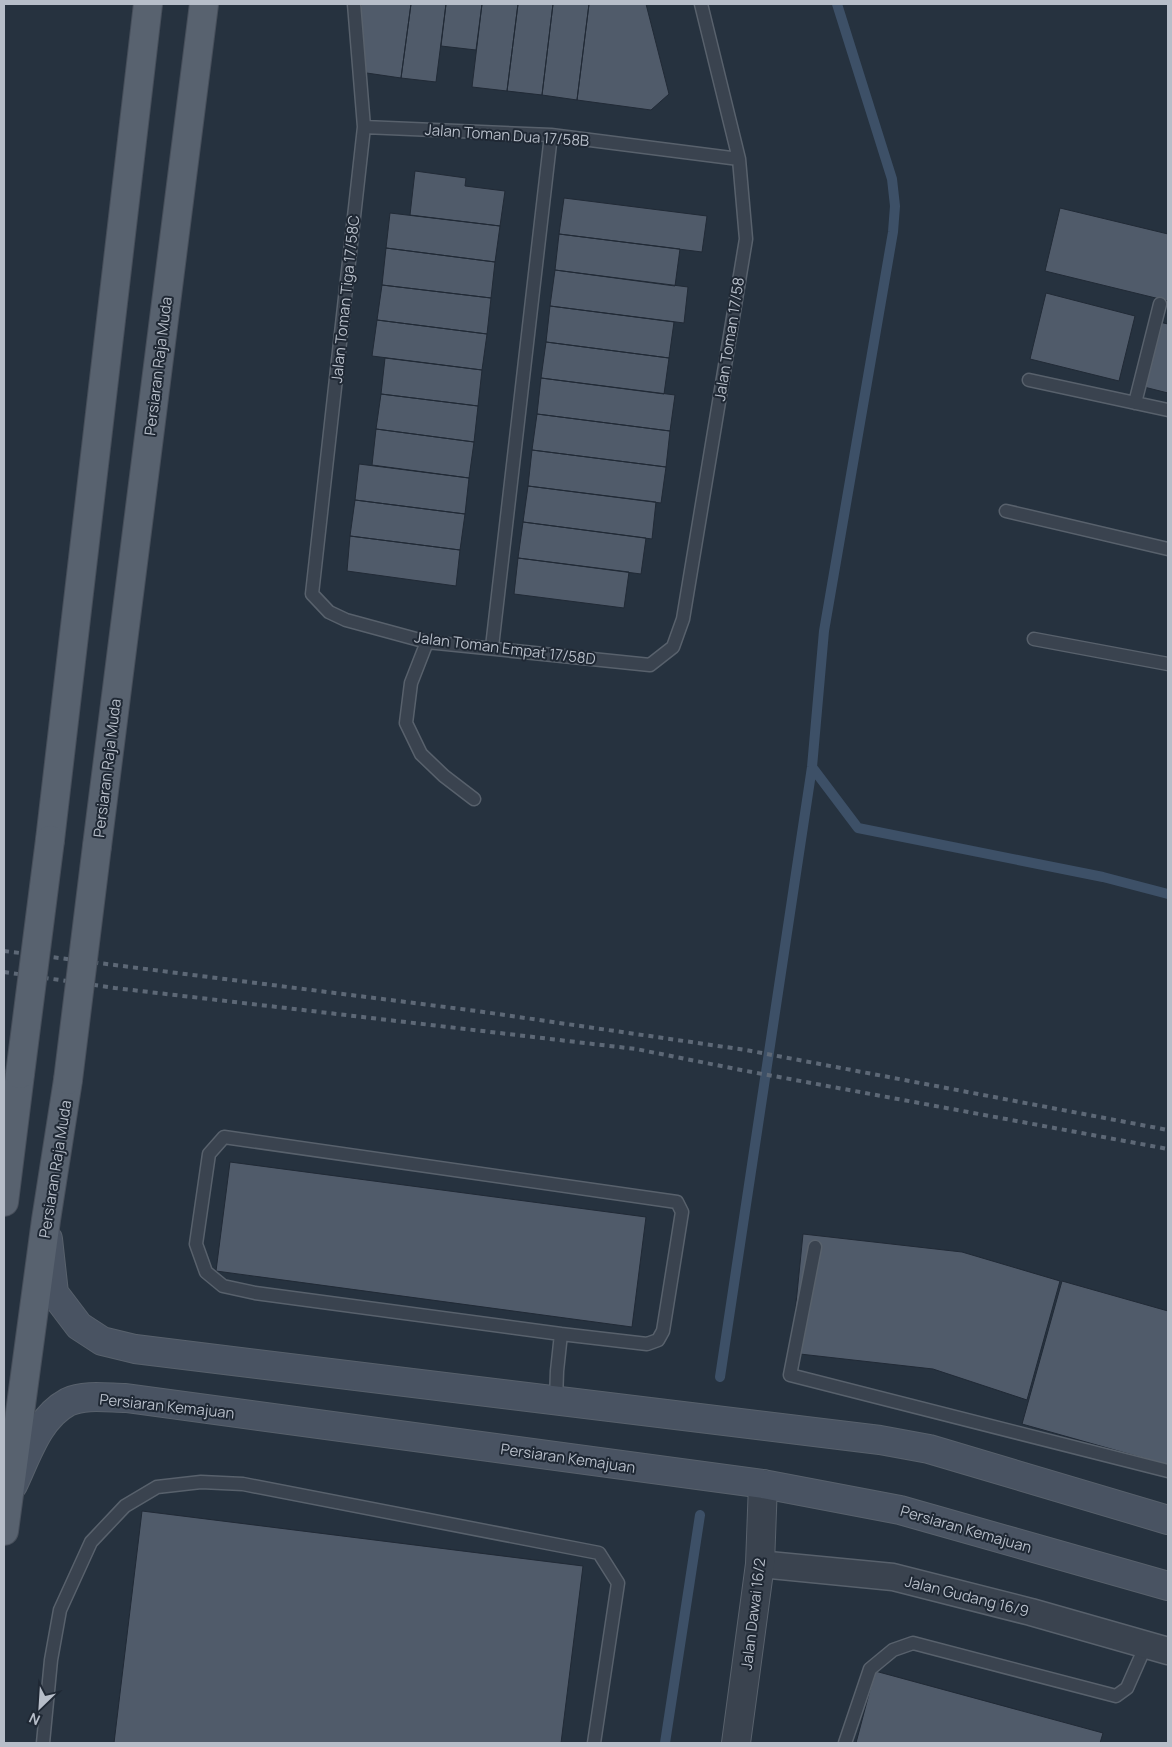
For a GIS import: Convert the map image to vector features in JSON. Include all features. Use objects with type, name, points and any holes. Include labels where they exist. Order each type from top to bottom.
[{"type":"main road","points":[[4,1202],[50,840],[148,4]]},
{"type":"main road","name":"Persiaran Raja Muda","points":[[4,1531],[46,1220],[68,1080],[204,4]]},
{"type":"main road","points":[[46,1220],[54,1293],[79,1326],[102,1341],[135,1349],[880,1440],[929,1449],[1168,1520]]},
{"type":"main road","name":"Persiaran Kemajuan","points":[[9,1493],[42,1426],[69,1402],[95,1397],[126,1398],[763,1484],[900,1510],[1168,1586]]},
{"type":"street","name":"Jalan Dawai 16/2","points":[[736,1743],[760,1564],[763,1484]]},
{"type":"street","name":"Jalan Gudang 16/9","points":[[760,1564],[893,1577],[1031,1612],[1157,1648]]},
{"type":"lane","name":"Jalan Toman Tiga 17/58C","points":[[312,594],[364,127],[354,4]]},
{"type":"lane","name":"Jalan Toman 17/58","points":[[650,665],[673,647],[683,618],[746,239],[739,159],[701,4]]},
{"type":"lane","name":"Jalan Toman Dua 17/58B","points":[[364,127],[551,135],[739,159]]},
{"type":"lane","points":[[492,647],[551,135]]},
{"type":"lane","points":[[1135,403],[1160,304]]},
{"type":"lane","points":[[1029,380],[1168,410]]},
{"type":"lane","points":[[1006,511],[1168,549]]},
{"type":"lane","name":"Jalan Toman Empat 17/58D","points":[[312,594],[329,612],[346,620],[427,642],[492,647],[650,665]]},
{"type":"lane","points":[[1034,639],[1168,664]]},
{"type":"lane","points":[[427,642],[412,683],[406,723],[421,754],[444,776],[474,799]]},
{"type":"lane","points":[[224,1137],[676,1202],[682,1212],[663,1331],[658,1340],[647,1344],[561,1334],[255,1293],[223,1286],[206,1272],[196,1244],[209,1154],[224,1137]]},
{"type":"lane","points":[[815,1247],[790,1375],[1168,1471]]},
{"type":"lane","points":[[556,1400],[561,1334]]},
{"type":"lane","points":[[43,1743],[51,1660],[60,1610],[92,1542],[125,1506],[157,1487],[201,1482],[242,1484],[600,1554],[618,1583],[594,1743]]},
{"type":"lane","points":[[845,1743],[870,1669],[893,1650],[913,1643],[1116,1696],[1127,1688],[1157,1648]]},
{"type":"building","points":[[361,4],[411,4],[401,78],[353,71]]},
{"type":"building","points":[[411,4],[446,4],[436,82],[401,78]]},
{"type":"building","points":[[446,4],[482,4],[476,50],[441,46]]},
{"type":"building","points":[[482,4],[518,4],[507,91],[472,87]]},
{"type":"building","points":[[518,4],[553,4],[542,95],[507,91]]},
{"type":"building","points":[[553,4],[589,4],[577,100],[542,95]]},
{"type":"building","points":[[589,4],[646,4],[669,94],[651,110],[577,100]]},
{"type":"building","points":[[415,171],[466,178],[465,186],[505,191],[500,226],[410,215]]},
{"type":"building","points":[[564,198],[707,216],[702,252],[559,234]]},
{"type":"building","points":[[1060,208],[1168,234],[1168,301],[1045,271]]},
{"type":"building","points":[[390,213],[500,226],[495,262],[386,248]]},
{"type":"building","points":[[559,234],[680,249],[675,286],[555,270]]},
{"type":"building","points":[[386,248],[495,262],[491,298],[382,285]]},
{"type":"building","points":[[555,270],[688,287],[684,323],[550,306]]},
{"type":"building","points":[[382,285],[491,298],[487,334],[377,320]]},
{"type":"building","points":[[1046,293],[1135,316],[1119,381],[1030,359]]},
{"type":"building","points":[[550,306],[674,322],[669,358],[546,342]]},
{"type":"building","points":[[377,320],[487,334],[482,370],[372,356]]},
{"type":"building","points":[[1159,322],[1168,324],[1168,393],[1144,387]]},
{"type":"building","points":[[546,342],[669,358],[664,394],[541,378]]},
{"type":"building","points":[[385,358],[482,370],[478,406],[381,394]]},
{"type":"building","points":[[541,378],[675,395],[670,431],[537,414]]},
{"type":"building","points":[[381,394],[478,406],[474,442],[376,429]]},
{"type":"building","points":[[537,414],[670,431],[666,467],[532,450]]},
{"type":"building","points":[[376,429],[474,442],[469,478],[372,465]]},
{"type":"building","points":[[532,450],[666,467],[661,503],[528,486]]},
{"type":"building","points":[[359,464],[469,478],[465,514],[355,500]]},
{"type":"building","points":[[528,486],[656,502],[652,539],[523,522]]},
{"type":"building","points":[[355,500],[465,514],[460,550],[350,536]]},
{"type":"building","points":[[523,522],[646,538],[641,574],[518,558]]},
{"type":"building","points":[[350,536],[460,550],[456,586],[347,571]]},
{"type":"building","points":[[518,558],[629,572],[624,608],[514,594]]},
{"type":"building","points":[[230,1162],[646,1217],[632,1327],[216,1271]]},
{"type":"building","points":[[803,1234],[962,1252],[1060,1281],[1027,1400],[933,1369],[791,1353]]},
{"type":"building","points":[[1062,1281],[1168,1311],[1168,1465],[1022,1424]]},
{"type":"building","points":[[142,1511],[583,1566],[561,1743],[114,1743]]},
{"type":"building","points":[[875,1671],[1103,1733],[1100,1743],[856,1743]]},
{"type":"waterway","points":[[720,1377],[812,767],[824,631],[893,232],[895,206],[892,179],[837,4]]},
{"type":"waterway","points":[[812,767],[858,828],[1103,877],[1168,894]]},
{"type":"waterway","points":[[665,1743],[700,1515]]},
{"type":"railway","points":[[4,951],[477,1011],[746,1050],[1168,1130]]},
{"type":"railway","points":[[4,972],[115,988],[636,1049],[1168,1149]]}]
